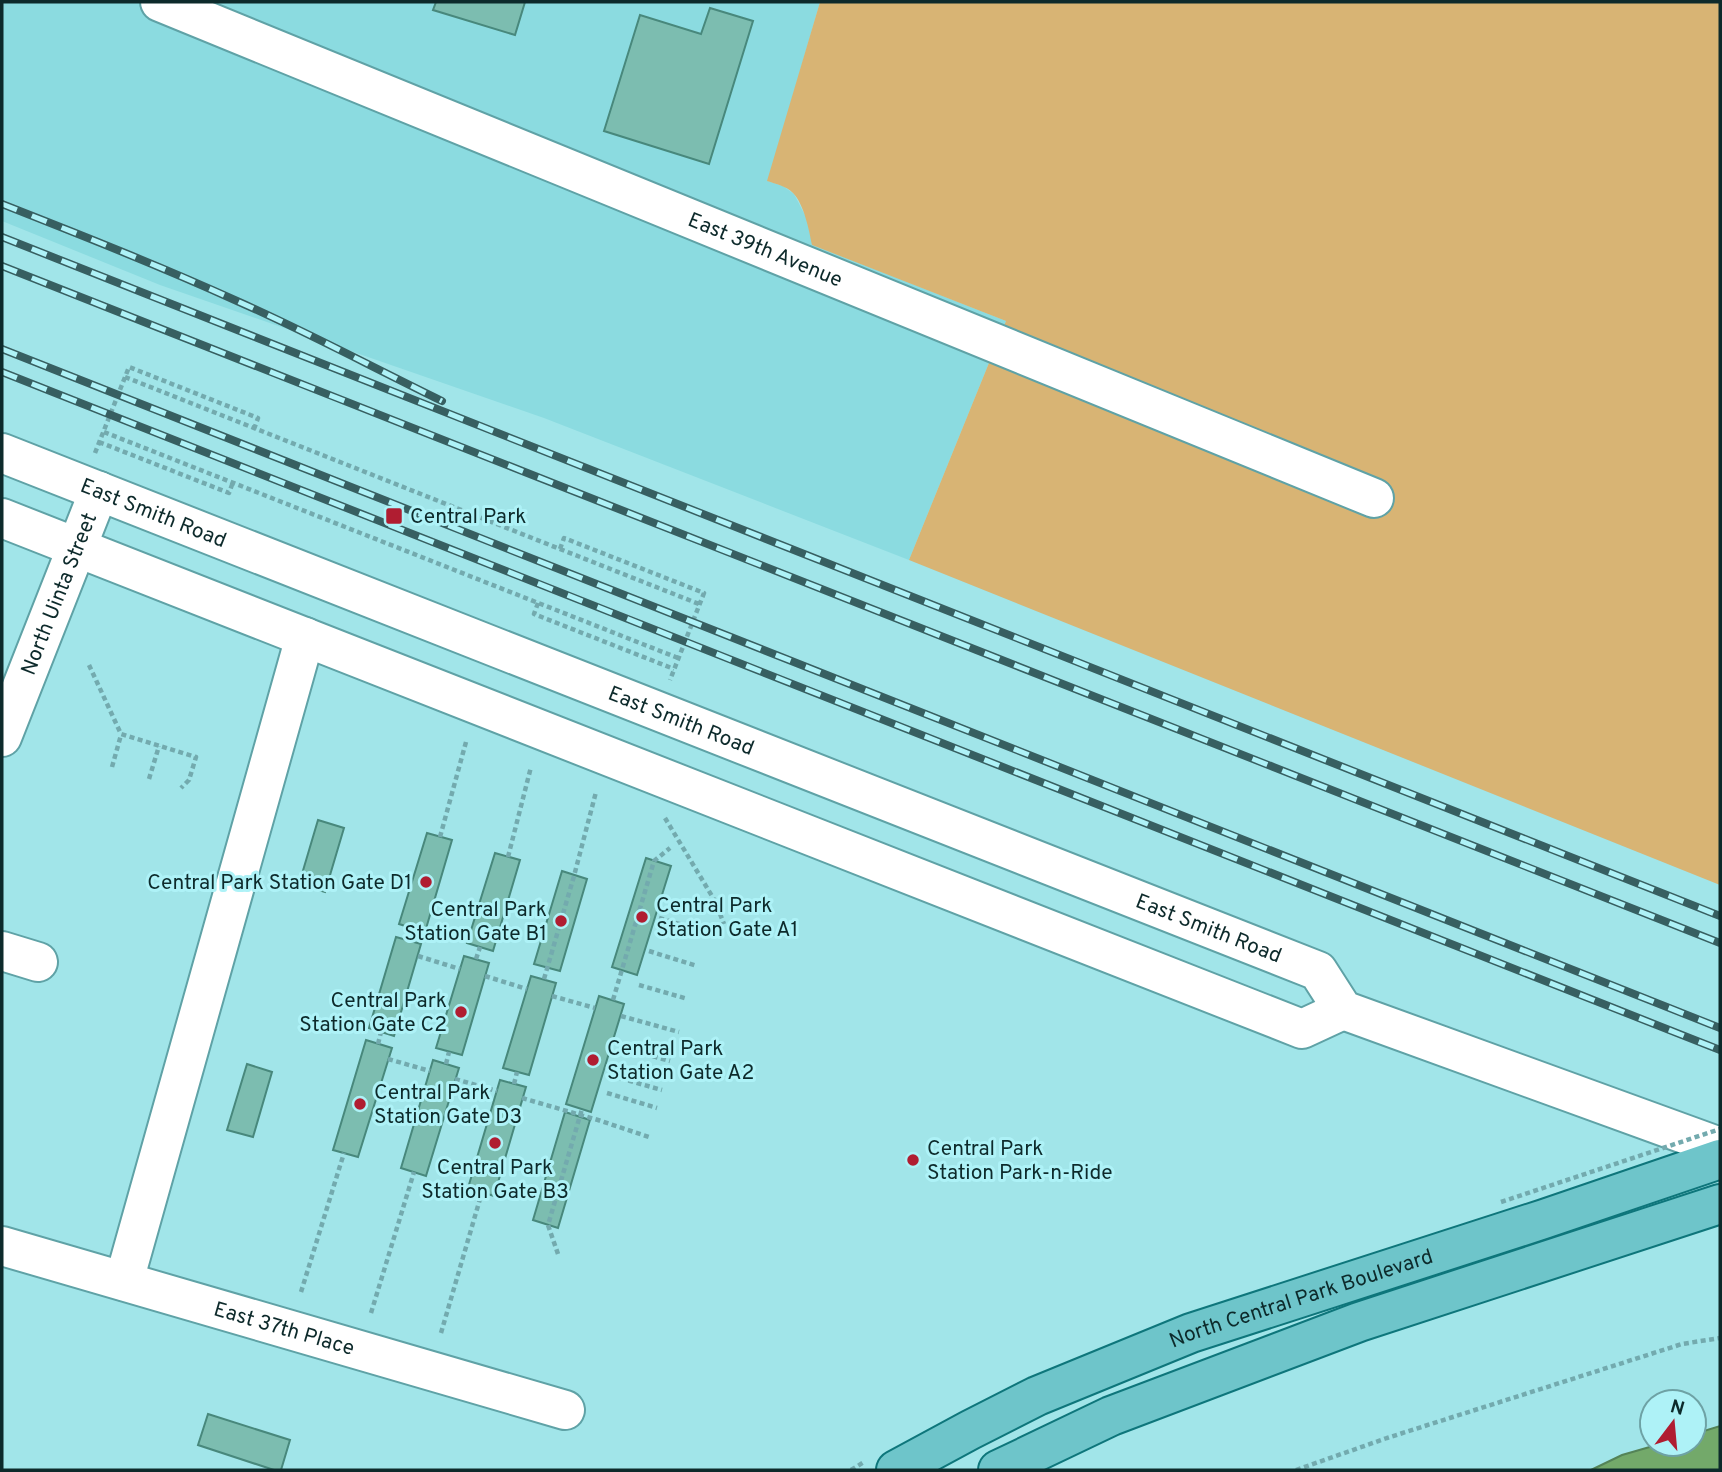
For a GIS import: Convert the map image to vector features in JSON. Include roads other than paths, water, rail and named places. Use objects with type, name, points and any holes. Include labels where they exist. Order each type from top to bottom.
[{"type":"main road","name":"North Central Park Boulevard","points":[[896,1470],[1037,1396],[1191,1333],[1720,1159]]},
{"type":"main road","name":"North Central Park Boulevard","points":[[998,1470],[1111,1416],[1346,1326],[1720,1204]]},
{"type":"street","name":"East 39th Avenue","points":[[160,2],[1374,498]]},
{"type":"street","name":"East Smith Road","points":[[2,453],[96,474],[1318,971],[1343,1010]]},
{"type":"street","name":"North Uinta Street","points":[[2,737],[78,547],[96,474]]},
{"type":"street","points":[[2,518],[1302,1029],[1343,1010],[1720,1147]]},
{"type":"street","points":[[124,1281],[306,637]]},
{"type":"street","points":[[2,951],[38,962]]},
{"type":"street","name":"East 37th Place","points":[[2,1246],[565,1410]]},
{"type":"railway","points":[[2,204],[237,301],[442,401]]},
{"type":"railway","points":[[2,237],[1720,916]]},
{"type":"railway","points":[[2,266],[1720,943]]},
{"type":"railway","points":[[2,349],[1720,1028]]},
{"type":"railway","points":[[2,372],[1720,1050]]},
{"type":"place","name":"Central Park","points":[[394,516]]},
{"type":"place","name":"Central Park Station Gate D1","points":[[426,882]]},
{"type":"place","name":"Central Park Station Gate A1","points":[[642,917]]},
{"type":"place","name":"Central Park Station Gate B1","points":[[561,921]]},
{"type":"place","name":"Central Park Station Gate C2","points":[[461,1012]]},
{"type":"place","name":"Central Park Station Gate A2","points":[[593,1060]]},
{"type":"place","name":"Central Park Station Gate D3","points":[[360,1104]]},
{"type":"place","name":"Central Park Station Gate B3","points":[[495,1143]]},
{"type":"place","name":"Central Park Station Park-n-Ride","points":[[913,1160]]}]
